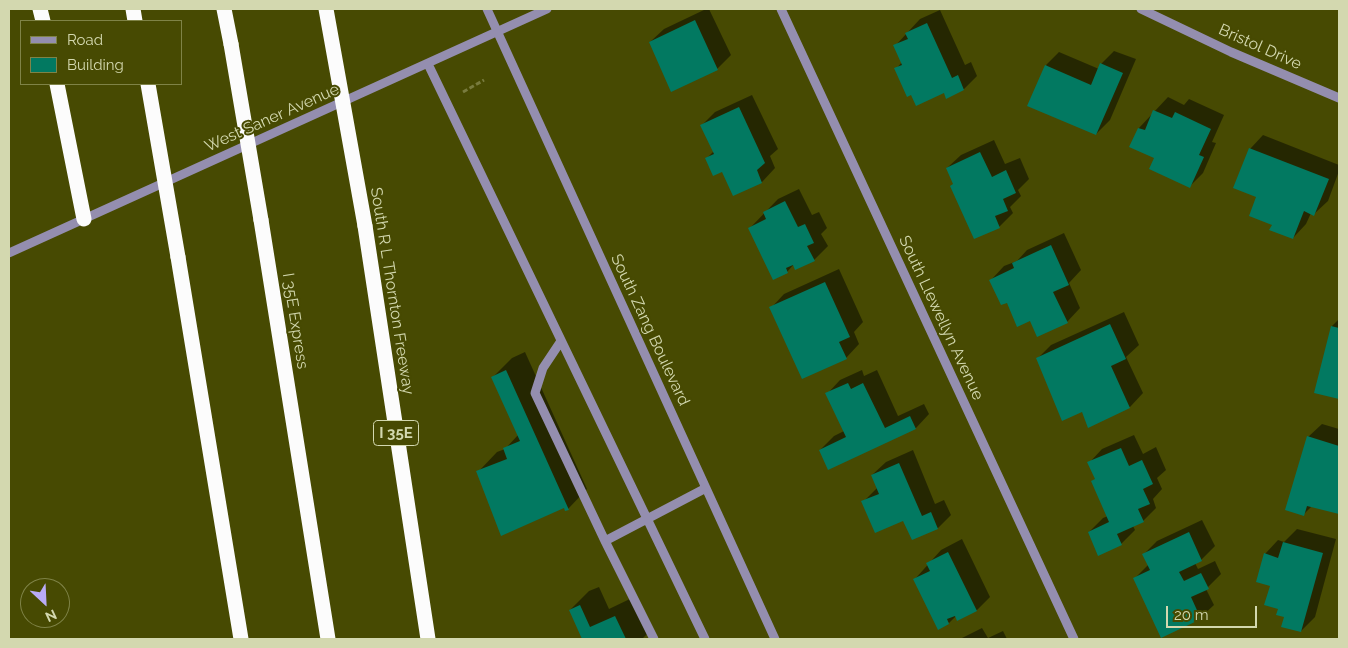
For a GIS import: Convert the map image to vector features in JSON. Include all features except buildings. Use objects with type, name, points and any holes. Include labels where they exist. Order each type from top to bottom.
[{"type":"highway","name":"I 35E Express","points":[[224,9],[261,220],[328,639]]},
{"type":"highway","name":"South R L Thornton Freeway","points":[[326,9],[364,226],[428,639]]},
{"type":"highway","points":[[57,85],[84,219]]},
{"type":"highway","points":[[148,85],[241,639]]},
{"type":"street","points":[[487,9],[497,33]]},
{"type":"street","name":"West Saner Avenue","points":[[9,253],[547,9]]},
{"type":"street","name":"South Llewellyn Avenue","points":[[781,9],[1074,639]]},
{"type":"street","name":"Bristol Drive","points":[[1142,9],[1231,52],[1339,98]]},
{"type":"street","name":"South Zang Boulevard","points":[[497,33],[775,639]]},
{"type":"street","points":[[428,64],[705,639]]},
{"type":"street","points":[[561,341],[543,368],[535,393],[605,542],[654,639]]},
{"type":"street","points":[[605,542],[706,488]]},
{"type":"path","points":[[460,94],[484,80]]}]
